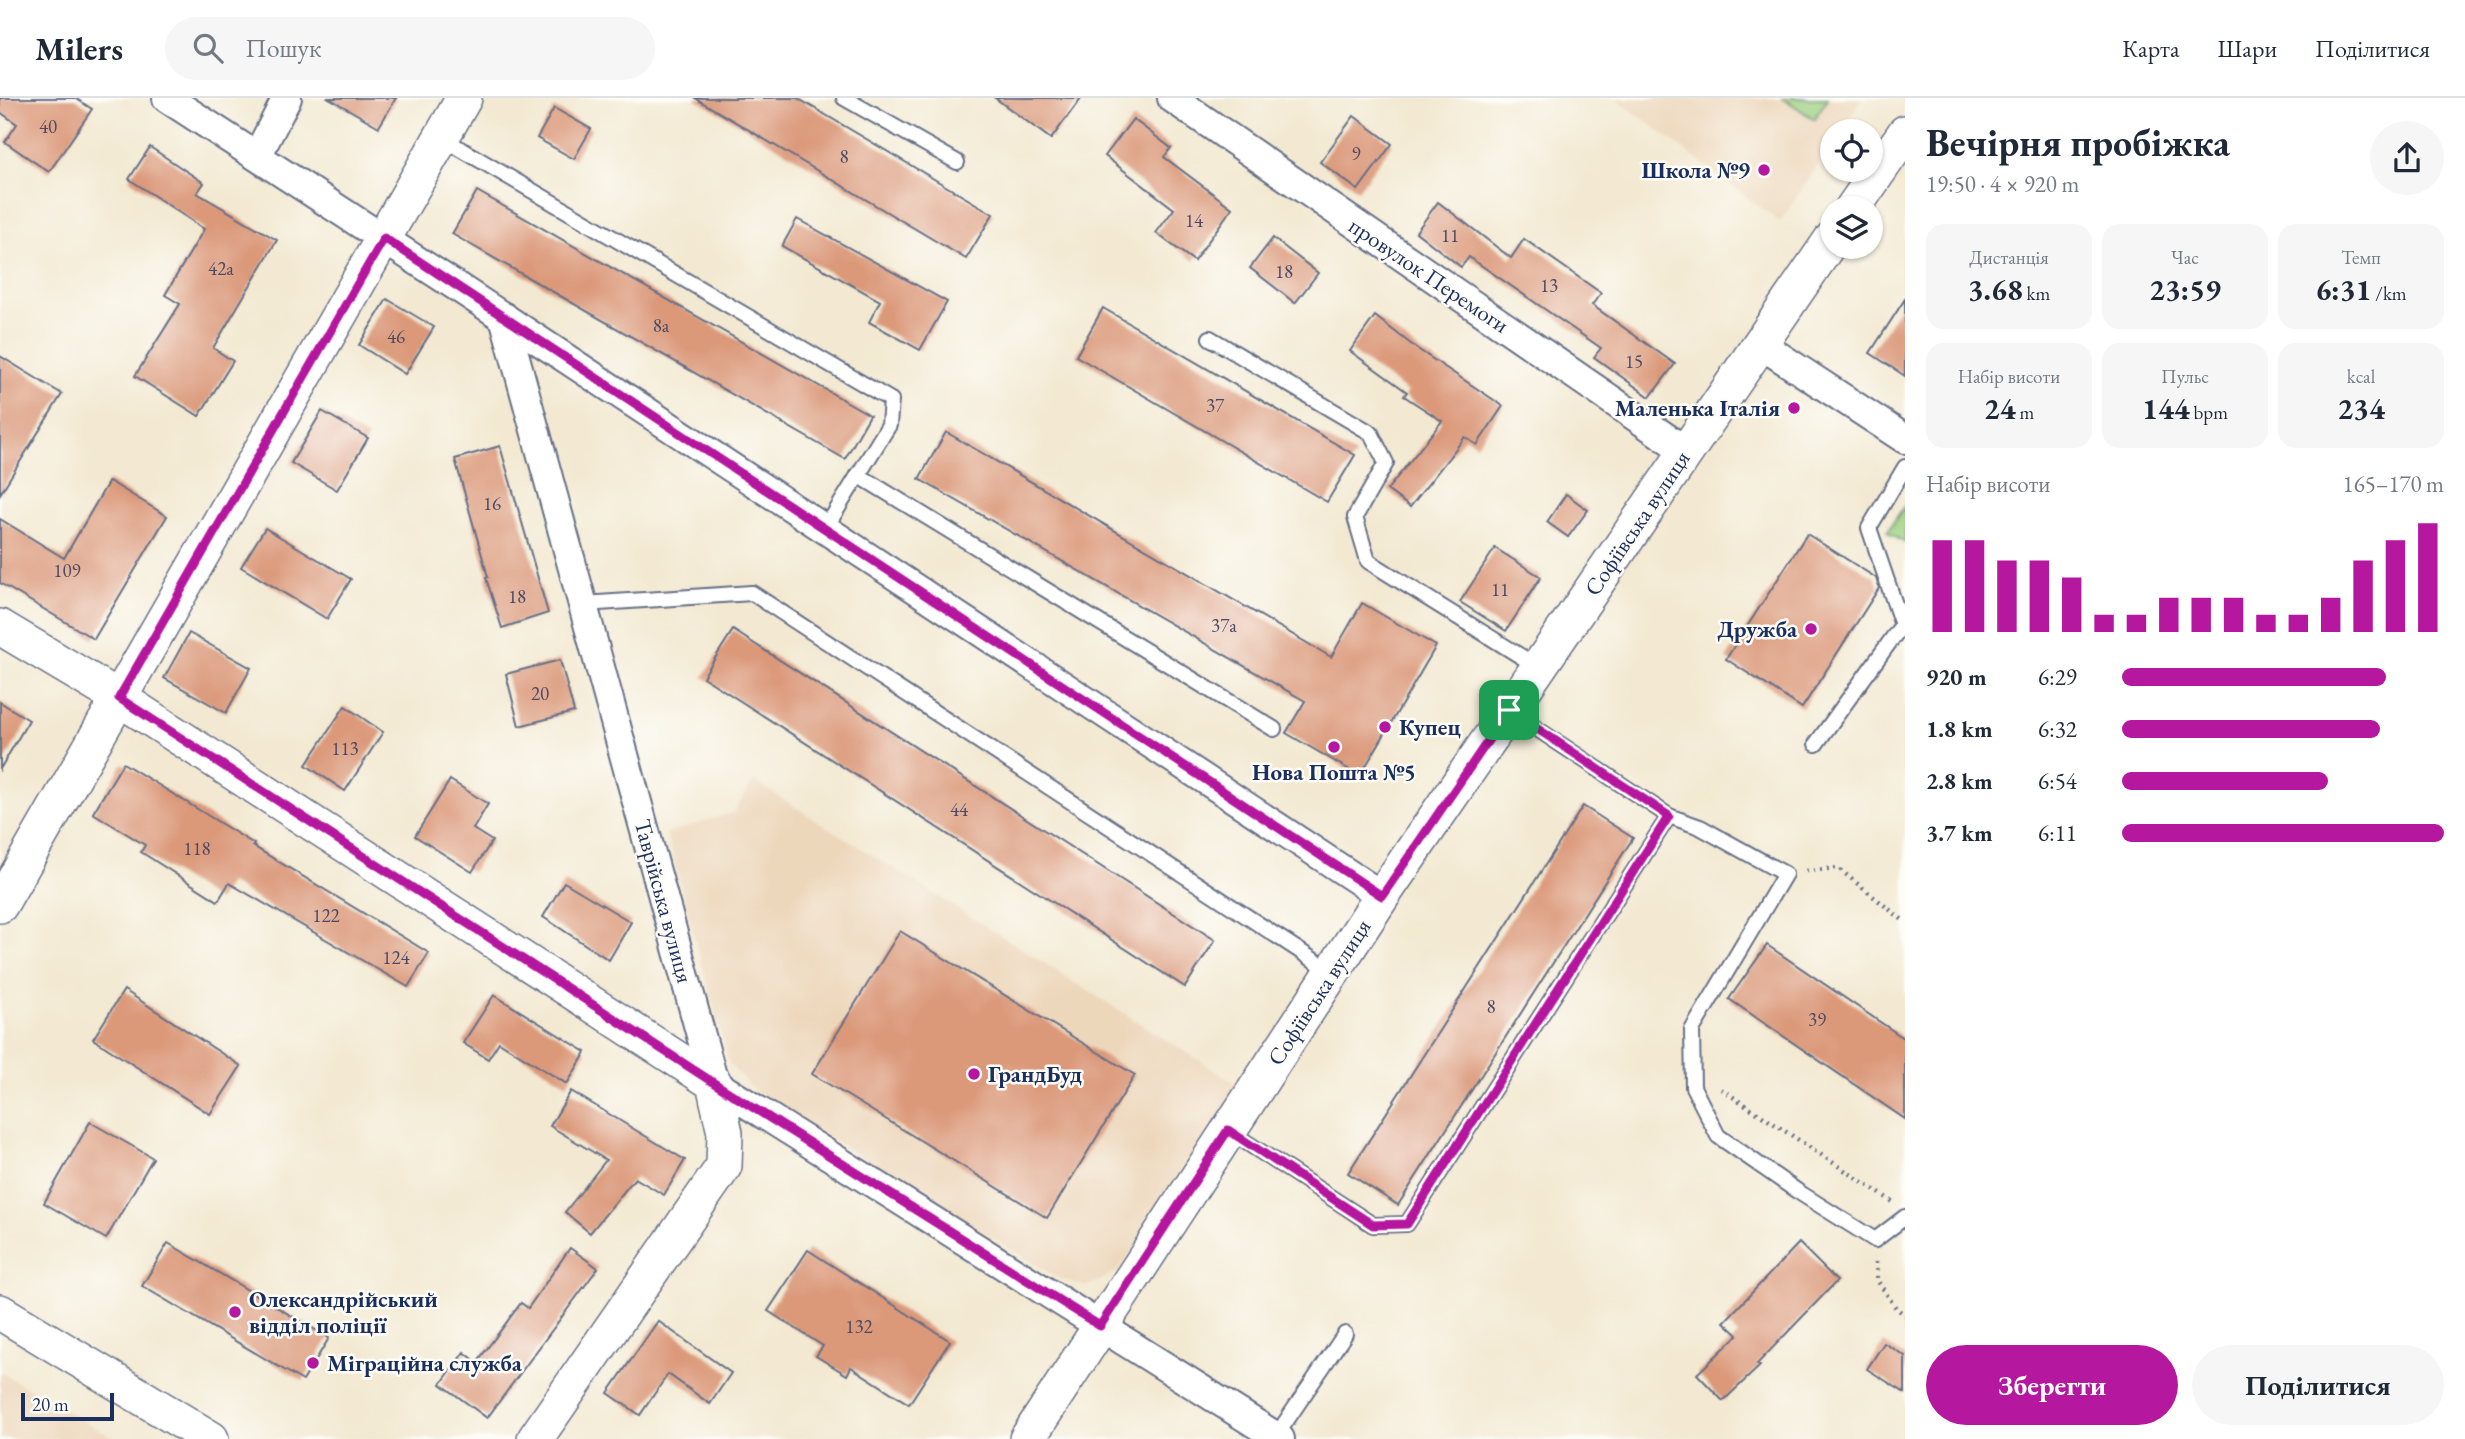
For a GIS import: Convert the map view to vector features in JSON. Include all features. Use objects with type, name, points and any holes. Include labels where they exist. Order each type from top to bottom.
[{"type":"street","points":[[167,98],[384,238],[1382,896]]},
{"type":"street","points":[[257,156],[287,98]]},
{"type":"street","points":[[0,905],[464,98]]},
{"type":"street","name":"провулок Перемоги","points":[[1172,98],[1686,452]]},
{"type":"street","points":[[1861,196],[1905,133]]},
{"type":"street","name":"Софіївська вулиця","points":[[1027,1439],[1382,896],[1820,256]]},
{"type":"street","name":"Таврійська вулиця","points":[[504,317],[714,1083],[725,1133],[724,1166],[535,1439]]},
{"type":"street","points":[[1760,344],[1905,439]]},
{"type":"street","points":[[0,627],[119,698],[714,1083],[1278,1438]]},
{"type":"street","points":[[0,1312],[211,1439]]},
{"type":"lane","points":[[844,98],[957,162]]},
{"type":"lane","points":[[441,138],[891,400],[889,425],[825,529]]},
{"type":"lane","points":[[1210,338],[1371,433],[1386,463],[1355,517],[1368,561],[1538,667]]},
{"type":"lane","points":[[1816,744],[1903,626],[1869,528],[1905,467]]},
{"type":"lane","points":[[858,475],[1274,729]]},
{"type":"lane","points":[[583,604],[752,593],[1332,972]]},
{"type":"lane","points":[[1509,710],[1669,816],[1700,827],[1785,874],[1692,1030],[1693,1087],[1718,1136],[1797,1191],[1875,1240],[1905,1217]]},
{"type":"lane","points":[[1228,1130],[1373,1225],[1407,1224],[1669,816]]},
{"type":"lane","points":[[1278,1438],[1345,1334]]},
{"type":"path","points":[[1785,874],[1838,868],[1905,922]]},
{"type":"path","points":[[1693,1071],[1894,1202]]},
{"type":"path","points":[[1875,1240],[1877,1280],[1896,1308],[1905,1315]]},
{"type":"shaded area","name":"Школа №9","points":[[1615,98],[1862,98],[1849,119],[1820,119],[1820,162],[1780,222]]},
{"type":"shaded area","points":[[754,781],[1240,1086],[1119,1271],[1086,1287],[1056,1277],[758,1094],[729,1064],[666,834],[734,812]]},
{"type":"shaded area","points":[[0,1372],[115,1439],[0,1439]]},
{"type":"green space","points":[[1783,98],[1828,98],[1814,119]]},
{"type":"green space","points":[[1905,505],[1905,543],[1887,532]]},
{"type":"building","points":[[0,98],[75,98],[92,109],[49,172],[5,142],[17,124],[0,112]]},
{"type":"building","points":[[329,98],[396,98],[379,127]]},
{"type":"building","points":[[695,98],[797,98],[993,214],[966,259]]},
{"type":"building","points":[[995,98],[1081,98],[1051,139]]},
{"type":"building","points":[[554,108],[591,129],[574,159],[537,138]]},
{"type":"building","points":[[1354,116],[1392,144],[1358,190],[1320,162]]},
{"type":"building","points":[[1133,119],[1171,148],[1164,157],[1232,208],[1194,261],[1156,233],[1174,209],[1105,156]]},
{"type":"building","points":[[150,147],[204,183],[197,193],[277,240],[213,348],[233,361],[199,416],[135,376],[180,304],[165,295],[204,229],[129,179]]},
{"type":"building","points":[[477,191],[870,415],[845,459],[452,234]]},
{"type":"building","points":[[1438,202],[1511,258],[1524,239],[1601,293],[1592,305],[1675,364],[1650,397],[1594,357],[1601,348],[1469,257],[1461,267],[1416,232]]},
{"type":"building","points":[[797,219],[947,302],[920,350],[869,322],[880,301],[782,246]]},
{"type":"building","points":[[1273,238],[1318,273],[1295,303],[1250,268]]},
{"type":"building","points":[[387,299],[434,327],[405,374],[359,345]]},
{"type":"building","points":[[1905,299],[1905,376],[1870,353]]},
{"type":"building","points":[[1103,308],[1355,455],[1327,502],[1076,356]]},
{"type":"building","points":[[1375,316],[1416,348],[1503,406],[1477,445],[1465,437],[1410,507],[1387,490],[1442,421],[1404,396],[1407,392],[1350,351]]},
{"type":"building","points":[[0,356],[62,394],[0,494]]},
{"type":"building","points":[[322,411],[368,438],[337,490],[291,463]]},
{"type":"building","points":[[946,432],[1331,657],[1362,603],[1436,646],[1360,776],[1286,733],[1305,701],[919,479]]},
{"type":"building","points":[[500,446],[548,613],[502,628],[455,459]]},
{"type":"building","points":[[109,481],[167,516],[94,639],[0,583],[0,519],[64,558]]},
{"type":"building","points":[[1566,494],[1588,510],[1568,537],[1547,522]]},
{"type":"building","points":[[265,528],[351,579],[327,619],[241,567]]},
{"type":"building","points":[[1807,534],[1876,578],[1879,588],[1802,708],[1726,659]]},
{"type":"building","points":[[1495,548],[1541,577],[1506,631],[1460,602]]},
{"type":"building","points":[[733,630],[1215,940],[1185,987],[703,677]]},
{"type":"building","points":[[189,633],[251,668],[226,713],[164,678]]},
{"type":"building","points":[[560,660],[574,712],[519,726],[506,674]]},
{"type":"building","points":[[0,702],[29,720],[0,769]]},
{"type":"building","points":[[345,706],[383,732],[345,791],[306,765]]},
{"type":"building","points":[[123,763],[429,953],[408,987],[229,883],[218,901],[141,852],[145,845],[93,813]]},
{"type":"building","points":[[450,780],[488,804],[473,829],[492,841],[472,872],[415,836]]},
{"type":"building","points":[[1583,806],[1633,838],[1398,1205],[1348,1173]]},
{"type":"building","points":[[564,882],[631,922],[609,960],[543,917]]},
{"type":"building","name":"ГрандБуд","points":[[900,931],[1135,1075],[1047,1218],[812,1074]]},
{"type":"building","points":[[1767,945],[1905,1039],[1905,1119],[1729,999]]},
{"type":"building","points":[[124,990],[241,1066],[210,1114],[93,1039]]},
{"type":"building","points":[[494,995],[586,1052],[567,1084],[499,1042],[488,1059],[463,1043]]},
{"type":"building","points":[[571,1091],[685,1160],[664,1195],[635,1178],[590,1233],[565,1212],[606,1160],[550,1126]]},
{"type":"building","points":[[90,1122],[153,1158],[106,1239],[44,1203]]},
{"type":"building","name":"Олександрійський відділ поліції","points":[[168,1243],[329,1338],[303,1381],[142,1286]]},
{"type":"building","points":[[1799,1243],[1837,1281],[1757,1364],[1760,1366],[1723,1401],[1697,1374],[1738,1335],[1724,1322]]},
{"type":"building","points":[[570,1248],[598,1268],[487,1418],[441,1384],[464,1352],[477,1362],[521,1303],[528,1308]]},
{"type":"building","points":[[808,1250],[950,1341],[909,1404],[851,1367],[847,1375],[816,1356],[823,1346],[768,1311]]},
{"type":"building","points":[[658,1321],[731,1373],[710,1404],[668,1374],[640,1415],[608,1393]]},
{"type":"building","points":[[1884,1343],[1905,1356],[1905,1393],[1867,1369]]},
{"type":"place","name":"Школа №9","points":[[1764,170]]},
{"type":"place","name":"Маленька Італія","points":[[1794,408]]},
{"type":"place","name":"Дружба","points":[[1811,629]]},
{"type":"place","name":"Купец","points":[[1385,727]]},
{"type":"place","name":"Нова Пошта №5","points":[[1334,747]]},
{"type":"place","name":"ГрандБуд","points":[[974,1074]]},
{"type":"place","name":"Олександрійський відділ поліції","points":[[235,1312]]},
{"type":"place","name":"Міграційна служба","points":[[313,1363]]},
{"type":"route","points":[[384,238],[1382,896],[1509,710],[1669,816],[1407,1224],[1373,1225],[1228,1130],[1100,1326],[714,1083],[119,698],[384,238]]}]
